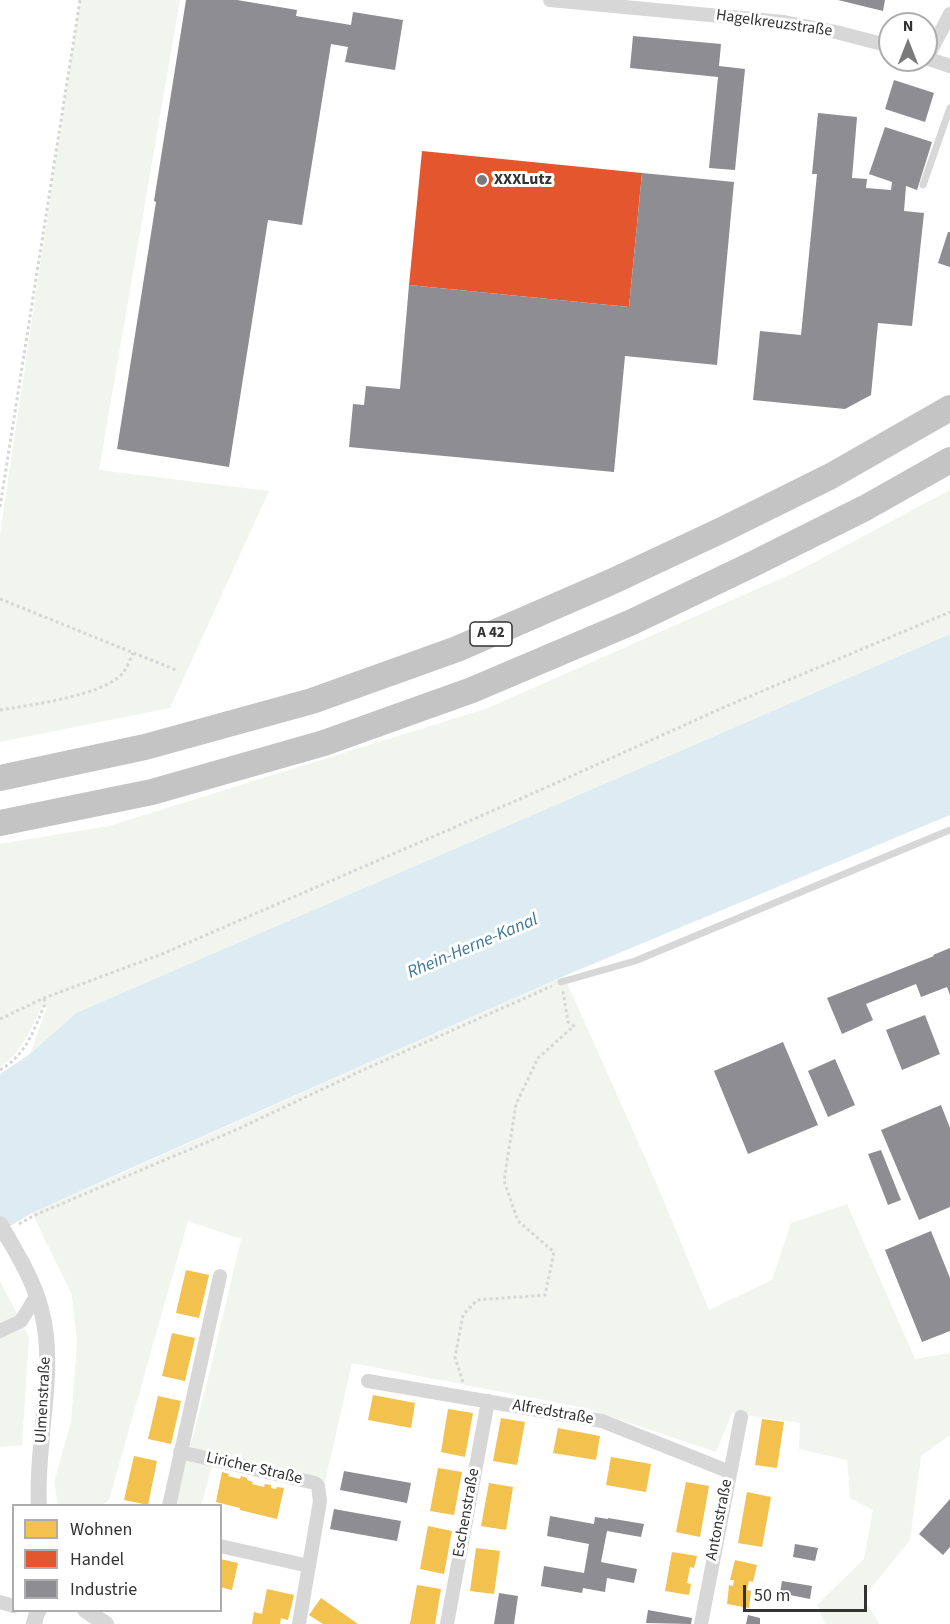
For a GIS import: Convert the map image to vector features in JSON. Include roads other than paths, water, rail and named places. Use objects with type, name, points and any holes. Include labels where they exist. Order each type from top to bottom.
[{"type":"highway","name":"A 42","points":[[0,778],[146,747],[312,701],[457,649],[611,582],[722,530],[831,476],[950,408]]},
{"type":"highway","points":[[0,823],[164,789],[324,743],[472,690],[633,622],[865,508],[950,460]]},
{"type":"street","name":"Hagelkreuzstraße","points":[[550,0],[784,22],[878,43]]},
{"type":"street","points":[[938,37],[950,14]]},
{"type":"street","name":"Ulmenstraße","points":[[8,1229],[36,1295],[44,1326],[48,1370],[38,1479],[39,1504]]},
{"type":"street","points":[[169,1504],[219,1276]]},
{"type":"street","points":[[0,1331],[21,1321],[36,1295]]},
{"type":"street","name":"Alfredstraße","points":[[368,1381],[602,1421],[729,1472]]},
{"type":"street","name":"Eschenstraße","points":[[447,1624],[488,1401]]},
{"type":"street","name":"Antonstraße","points":[[701,1624],[741,1417]]},
{"type":"street","name":"Liricher Straße","points":[[180,1452],[315,1483],[320,1490],[299,1624]]},
{"type":"street","points":[[222,1546],[309,1566]]},
{"type":"street","points":[[88,1612],[106,1624]]},
{"type":"lane","points":[[923,186],[950,108]]},
{"type":"lane","points":[[561,982],[635,961],[950,830]]},
{"type":"water","name":"Rhein-Herne-Kanal","points":[[950,634],[950,815],[564,976],[32,1213],[0,1232],[0,1074],[30,1054],[76,1013]]},
{"type":"place","name":"XXXLutz","points":[[482,180]]}]
